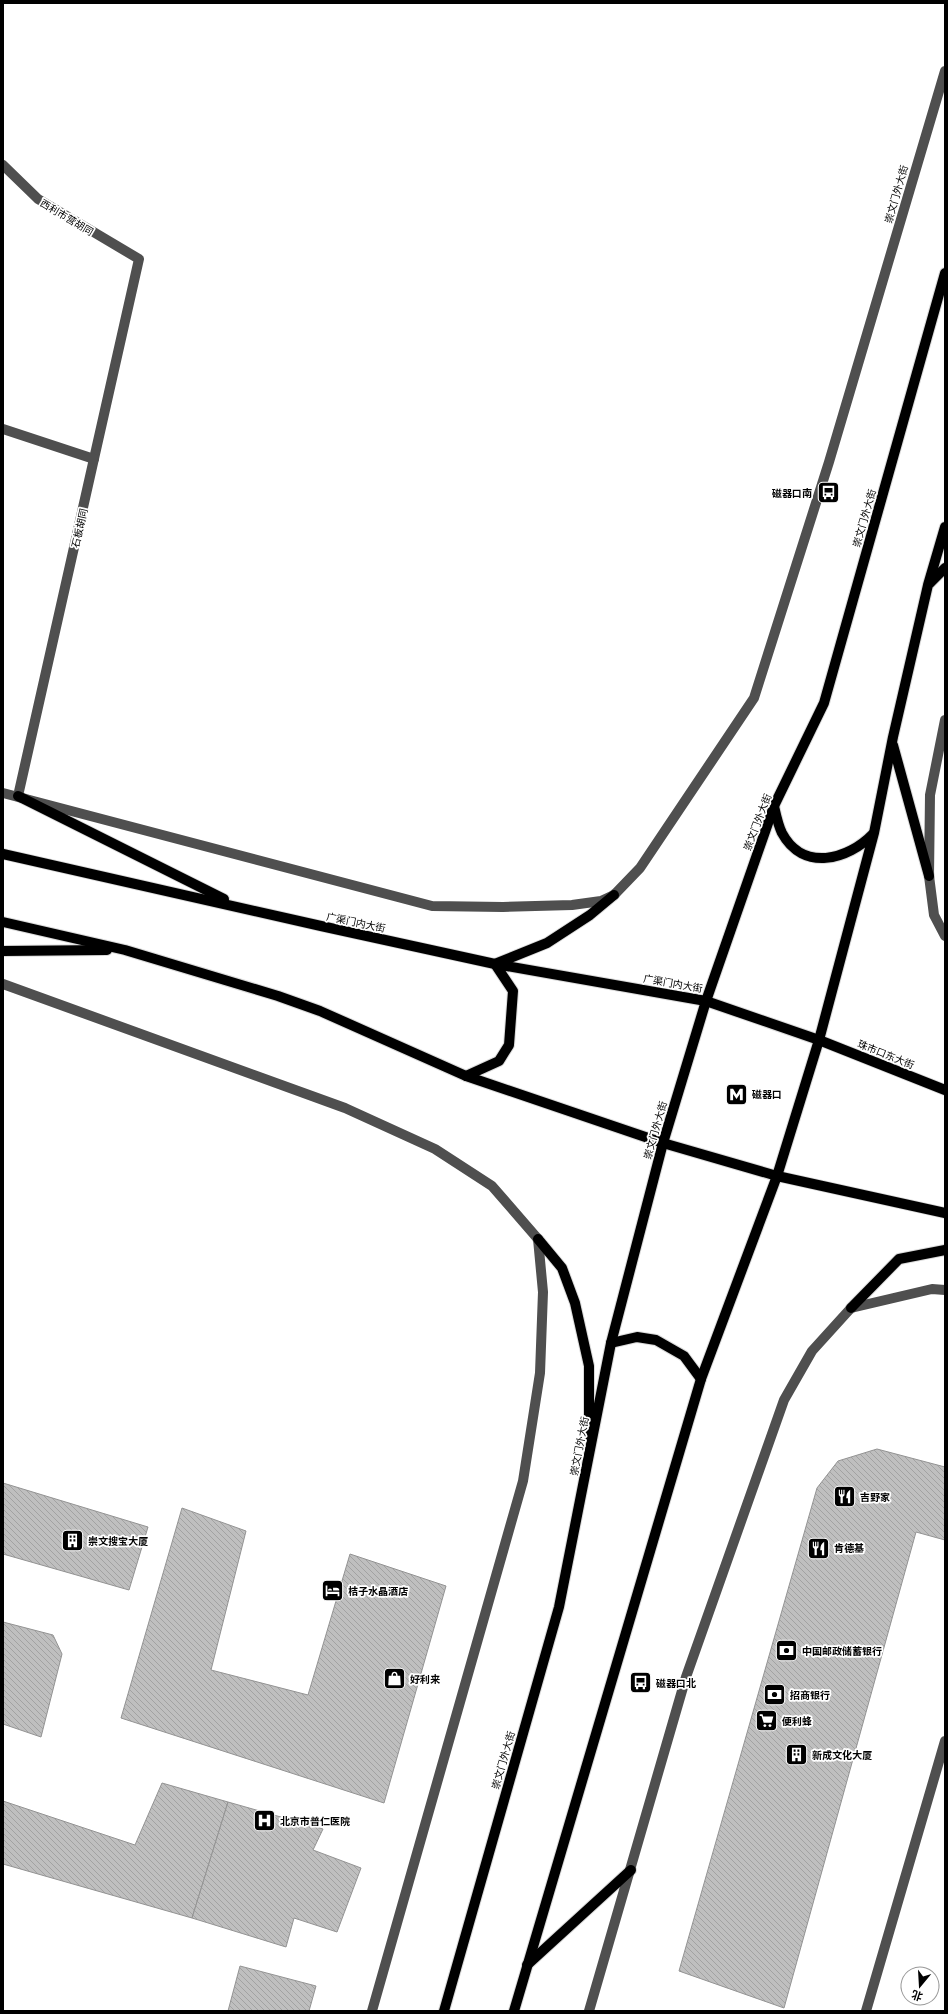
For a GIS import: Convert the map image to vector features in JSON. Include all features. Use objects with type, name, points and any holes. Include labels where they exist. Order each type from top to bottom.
[{"type":"main road","name":"崇文门外大街","points":[[444,2011],[559,1607],[611,1343],[663,1143],[706,1001],[774,806],[824,703],[945,273]]},
{"type":"main road","points":[[514,2011],[701,1379],[777,1176],[819,1040],[874,833],[928,585],[945,527]]},
{"type":"main road","points":[[928,585],[945,568]]},
{"type":"main road","points":[[893,742],[929,876]]},
{"type":"main road","points":[[18,796],[238,907]]},
{"type":"main road","points":[[774,806],[782,833],[796,850],[807,856],[819,858],[835,857],[849,853],[862,845],[874,833]]},
{"type":"main road","name":"广渠门内大街","points":[[3,854],[495,964],[706,1001],[819,1040]]},
{"type":"main road","points":[[466,1076],[499,1061],[509,1045],[513,991],[495,964],[547,943],[590,915],[614,895]]},
{"type":"main road","points":[[3,922],[125,950],[320,1010],[466,1076],[663,1143],[777,1176],[945,1212]]},
{"type":"main road","points":[[3,951],[125,950]]},
{"type":"main road","name":"珠市口东大街","points":[[819,1040],[945,1090]]},
{"type":"main road","points":[[538,1239],[562,1268],[575,1303],[589,1366],[589,1458]]},
{"type":"main road","points":[[851,1308],[899,1259],[945,1250]]},
{"type":"main road","points":[[611,1343],[637,1337],[656,1340],[684,1356],[701,1379]]},
{"type":"main road","points":[[527,1965],[631,1870]]},
{"type":"street","name":"崇文门外大街","points":[[614,895],[640,868],[754,698],[829,462],[945,71]]},
{"type":"street","name":"西利市营胡同","points":[[3,165],[38,199],[139,259]]},
{"type":"street","name":"石板胡同","points":[[18,796],[139,259]]},
{"type":"street","points":[[3,429],[94,459]]},
{"type":"street","points":[[945,720],[930,794],[929,876],[934,915],[945,936]]},
{"type":"street","points":[[3,793],[432,906],[503,907],[572,905],[601,901],[614,895]]},
{"type":"street","points":[[3,984],[345,1108],[434,1149],[492,1186],[538,1239],[543,1292],[540,1373],[523,1481],[372,2011]]},
{"type":"street","points":[[589,2011],[686,1677],[784,1400],[812,1351],[851,1308],[932,1289],[945,1290]]},
{"type":"street","points":[[866,2011],[945,1741]]},
{"type":"building","name":"新成文化大厦","points":[[877,1449],[945,1467],[945,1540],[916,1532],[784,2008],[679,1971],[817,1488],[838,1461]]},
{"type":"building","name":"崇文搜宝大厦","points":[[3,1483],[148,1527],[129,1590],[3,1554]]},
{"type":"building","points":[[182,1508],[246,1531],[211,1670],[308,1695],[350,1554],[446,1586],[384,1803],[121,1718]]},
{"type":"building","points":[[3,1622],[53,1635],[62,1654],[41,1737],[3,1724]]},
{"type":"building","points":[[162,1783],[228,1802],[192,1918],[3,1864],[3,1801],[135,1845]]},
{"type":"building","points":[[228,1802],[323,1829],[313,1850],[361,1868],[337,1932],[294,1918],[286,1947],[192,1918]]},
{"type":"building","points":[[240,1966],[316,1986],[309,2011],[228,2011]]},
{"type":"place","name":"磁器口南","points":[[828,493]]},
{"type":"place","name":"磁器口","points":[[737,1094]]},
{"type":"place","name":"吉野家","points":[[845,1497]]},
{"type":"place","name":"崇文搜宝大厦","points":[[73,1541]]},
{"type":"place","name":"肯德基","points":[[819,1548]]},
{"type":"place","name":"桔子水晶酒店","points":[[333,1591]]},
{"type":"place","name":"中国邮政储蓄银行","points":[[787,1651]]},
{"type":"place","name":"好利来","points":[[395,1679]]},
{"type":"place","name":"磁器口北","points":[[641,1683]]},
{"type":"place","name":"招商银行","points":[[775,1695]]},
{"type":"place","name":"便利蜂","points":[[767,1721]]},
{"type":"place","name":"新成文化大厦","points":[[797,1755]]},
{"type":"place","name":"北京市普仁医院","points":[[265,1821]]}]
